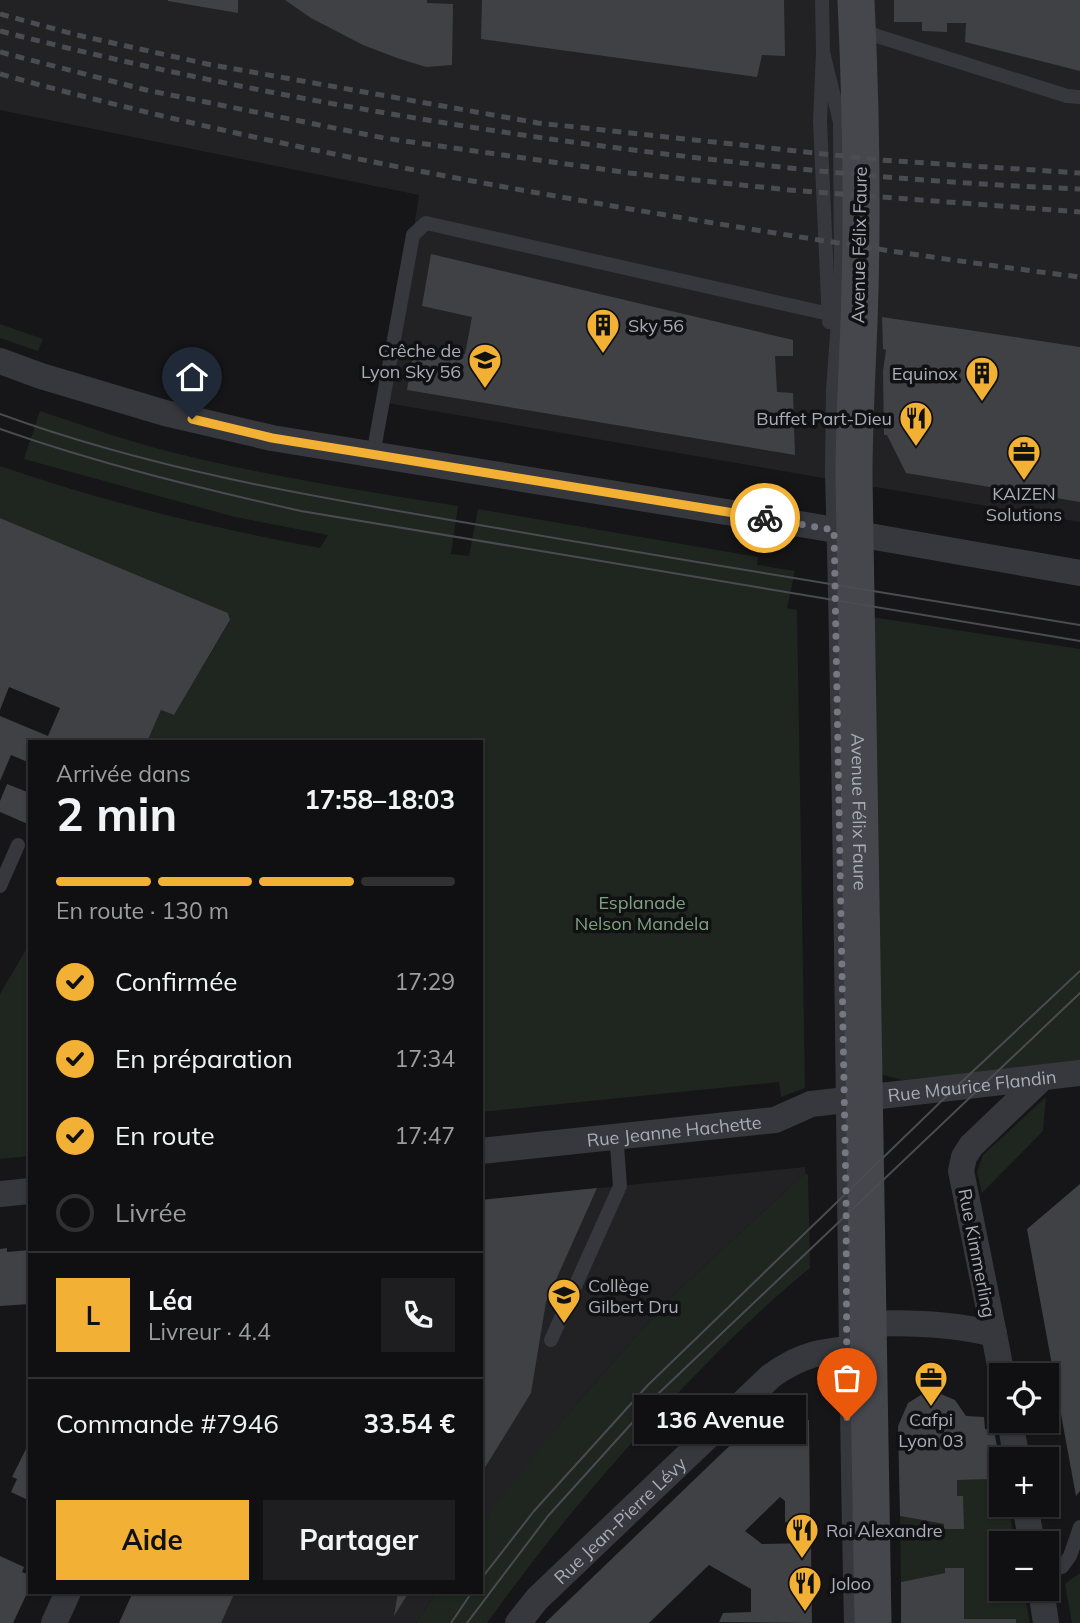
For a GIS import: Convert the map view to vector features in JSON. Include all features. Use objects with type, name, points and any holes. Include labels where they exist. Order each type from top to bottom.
[{"type":"main road","name":"Avenue Félix Faure","points":[[857,14],[860,123],[842,317],[854,399],[845,531],[860,1340],[873,1623]]},
{"type":"street","points":[[0,361],[54,380],[165,412],[272,438],[845,531],[1080,573]]},
{"type":"street","name":"Rue Maurice Flandin","points":[[854,1100],[1080,1073]]},
{"type":"street","name":"Rue Kimmerling","points":[[999,1363],[961,1171],[964,1157],[971,1146],[1042,1079]]},
{"type":"street","name":"Rue Jeanne Hachette","points":[[483,1151],[616,1132],[775,1120],[811,1104],[854,1100]]},
{"type":"street","points":[[0,1194],[28,1191]]},
{"type":"street","name":"Rue Kimmerling","points":[[860,1340],[905,1323],[973,1329],[993,1334]]},
{"type":"street","name":"Rue Jean-Pierre Lévy","points":[[518,1623],[537,1599],[771,1376],[791,1362],[860,1340]]},
{"type":"street","points":[[54,1623],[67,1594]]},
{"type":"street","points":[[1043,1601],[1046,1623]]},
{"type":"lane","name":"Avenue Félix Faure","points":[[822,0],[823,52],[840,121],[842,317],[833,390],[845,531]]},
{"type":"lane","points":[[857,14],[877,36],[1054,92],[1080,97]]},
{"type":"lane","points":[[373,455],[413,235],[426,223],[842,317]]},
{"type":"lane","points":[[0,886],[18,845]]},
{"type":"lane","points":[[551,1340],[620,1186],[616,1132]]},
{"type":"lane","name":"Avenue Félix Faure","points":[[851,1623],[860,1340]]},
{"type":"lane","points":[[1070,1556],[1080,1527]]},
{"type":"lane","points":[[1059,1567],[1062,1567],[1080,1541]]},
{"type":"shaded area","points":[[0,0],[1080,0],[1080,522],[387,403],[419,195],[0,110]]},
{"type":"shaded area","name":"Collège Gilbert Dru","points":[[805,1167],[805,1173],[671,1297],[578,1402],[483,1522],[483,1200]]},
{"type":"shaded area","points":[[133,1594],[435,1594],[416,1623],[119,1623]]},
{"type":"green space","points":[[0,324],[43,339],[38,351],[0,338]]},
{"type":"green space","name":"Esplanade Nelson Mandela","points":[[40,411],[190,457],[458,506],[451,554],[469,556],[478,509],[758,557],[757,565],[795,571],[787,608],[797,610],[805,1088],[781,1097],[779,1082],[483,1112],[483,740],[148,740],[161,710],[174,715],[230,621],[228,613],[0,518],[0,466],[118,502],[239,532],[320,548],[328,535],[235,517],[24,459]]},
{"type":"green space","points":[[865,616],[1080,649],[1080,1064],[902,1080],[879,1074]]},
{"type":"green space","points":[[28,946],[28,1156],[0,1159],[0,994]]},
{"type":"green space","points":[[1046,1097],[1043,1131],[982,1193],[977,1172],[983,1155]]},
{"type":"green space","points":[[805,1173],[808,1175],[810,1268],[742,1328],[652,1420],[555,1534],[487,1623],[416,1623],[435,1594],[483,1594],[483,1522],[578,1402],[671,1297]]},
{"type":"green space","points":[[989,1479],[989,1517],[1010,1517],[1013,1531],[989,1531],[989,1601],[1025,1601],[1030,1623],[1016,1623],[1016,1619],[964,1619],[964,1568],[945,1568],[945,1573],[901,1582],[900,1516],[944,1524],[945,1529],[963,1529],[963,1497],[957,1496],[957,1480]]},
{"type":"green space","points":[[1080,1573],[1080,1623],[1072,1623],[1065,1584]]},
{"type":"building","points":[[238,0],[238,13],[168,1]]},
{"type":"building","points":[[285,0],[427,0],[427,3],[453,4],[452,65],[426,67],[363,45],[311,18]]},
{"type":"building","points":[[482,0],[784,0],[785,56],[762,55],[757,77],[481,39]]},
{"type":"building","points":[[894,0],[1080,0],[1080,71],[965,42],[966,23],[947,23],[947,32],[922,31],[922,22],[894,22]]},
{"type":"building","name":"Sky 56","points":[[431,254],[793,340],[793,356],[775,356],[777,392],[793,393],[795,455],[407,390],[415,345],[465,354],[472,317],[422,306]]},
{"type":"building","name":"Equinox","points":[[882,317],[1080,347],[1080,502],[906,473],[887,435],[884,435],[883,371],[886,350],[883,349]]},
{"type":"building","points":[[0,518],[228,613],[230,620],[174,715],[161,710],[148,740],[28,740],[28,762],[11,755],[0,781],[0,716],[48,736],[60,708],[9,687],[0,710]]},
{"type":"building","points":[[7,784],[28,792],[28,824],[0,812],[0,801]]},
{"type":"building","points":[[1080,1184],[1080,1491],[1076,1496],[1059,1403],[1059,1363],[1052,1363],[1027,1229]]},
{"type":"building","points":[[597,1188],[546,1302],[531,1393],[483,1471],[483,1200]]},
{"type":"building","points":[[7,1248],[7,1252],[28,1250],[28,1304],[0,1306],[0,1249]]},
{"type":"building","points":[[936,1392],[955,1400],[966,1416],[984,1417],[985,1429],[989,1429],[989,1433],[995,1433],[997,1447],[989,1447],[989,1479],[957,1480],[957,1496],[963,1496],[964,1529],[944,1529],[944,1524],[900,1516],[898,1426],[908,1403],[924,1393]]},
{"type":"building","points":[[789,1405],[797,1409],[801,1420],[809,1420],[810,1523],[785,1522],[785,1501],[780,1497],[745,1531],[762,1544],[811,1543],[812,1623],[719,1622],[723,1613],[751,1612],[751,1589],[709,1565],[649,1623],[545,1623],[771,1406],[776,1412]]},
{"type":"building","points":[[28,1445],[28,1500],[11,1492],[17,1479],[12,1477]]},
{"type":"building","points":[[0,1556],[24,1567],[22,1572],[28,1574],[28,1591],[13,1623],[0,1623]]},
{"type":"building","points":[[945,1568],[964,1568],[964,1619],[1016,1619],[1016,1623],[901,1623],[901,1582],[945,1573]]},
{"type":"building","points":[[132,1594],[234,1594],[221,1623],[119,1623]]},
{"type":"building","points":[[398,1594],[408,1594],[394,1616]]},
{"type":"tram line","points":[[0,414],[115,451],[290,491],[1080,625]]},
{"type":"tram line","points":[[0,429],[149,474],[301,511],[1080,641]]},
{"type":"tram line","points":[[483,1576],[534,1511],[648,1385],[1080,971]]},
{"type":"tram line","points":[[467,1623],[548,1516],[660,1392],[1080,993]]},
{"type":"tram line","points":[[451,1623],[471,1594]]},
{"type":"railway","points":[[0,14],[77,35],[207,64],[538,123],[880,160],[1080,173]]},
{"type":"railway","points":[[0,31],[136,64],[273,92],[550,139],[814,170],[947,182],[1080,189]]},
{"type":"railway","points":[[0,52],[146,90],[384,138],[629,173],[789,190],[1080,212]]},
{"type":"railway","points":[[0,74],[215,128],[432,173],[766,232],[1080,277]]},
{"type":"way so far","points":[[765,518],[834,530],[846,1195],[847,1420]]},
{"type":"place","name":"Sky 56","points":[[603,355]]},
{"type":"place","name":"Crêche de Lyon Sky 56","points":[[485,390]]},
{"type":"place","name":"Equinox","points":[[982,403]]},
{"type":"place","name":"Buffet Part-Dieu","points":[[916,448]]},
{"type":"place","name":"KAIZEN Solutions","points":[[1024,482]]},
{"type":"place","name":"Collège Gilbert Dru","points":[[564,1325]]},
{"type":"place","name":"Cafpi Lyon 03","points":[[931,1408]]},
{"type":"place","name":"136 Avenue","points":[[847,1420]]},
{"type":"place","name":"Roi Alexandre","points":[[802,1560]]},
{"type":"place","name":"Joloo","points":[[805,1613]]},
{"type":"route","points":[[192,419],[272,438],[765,518]]}]
